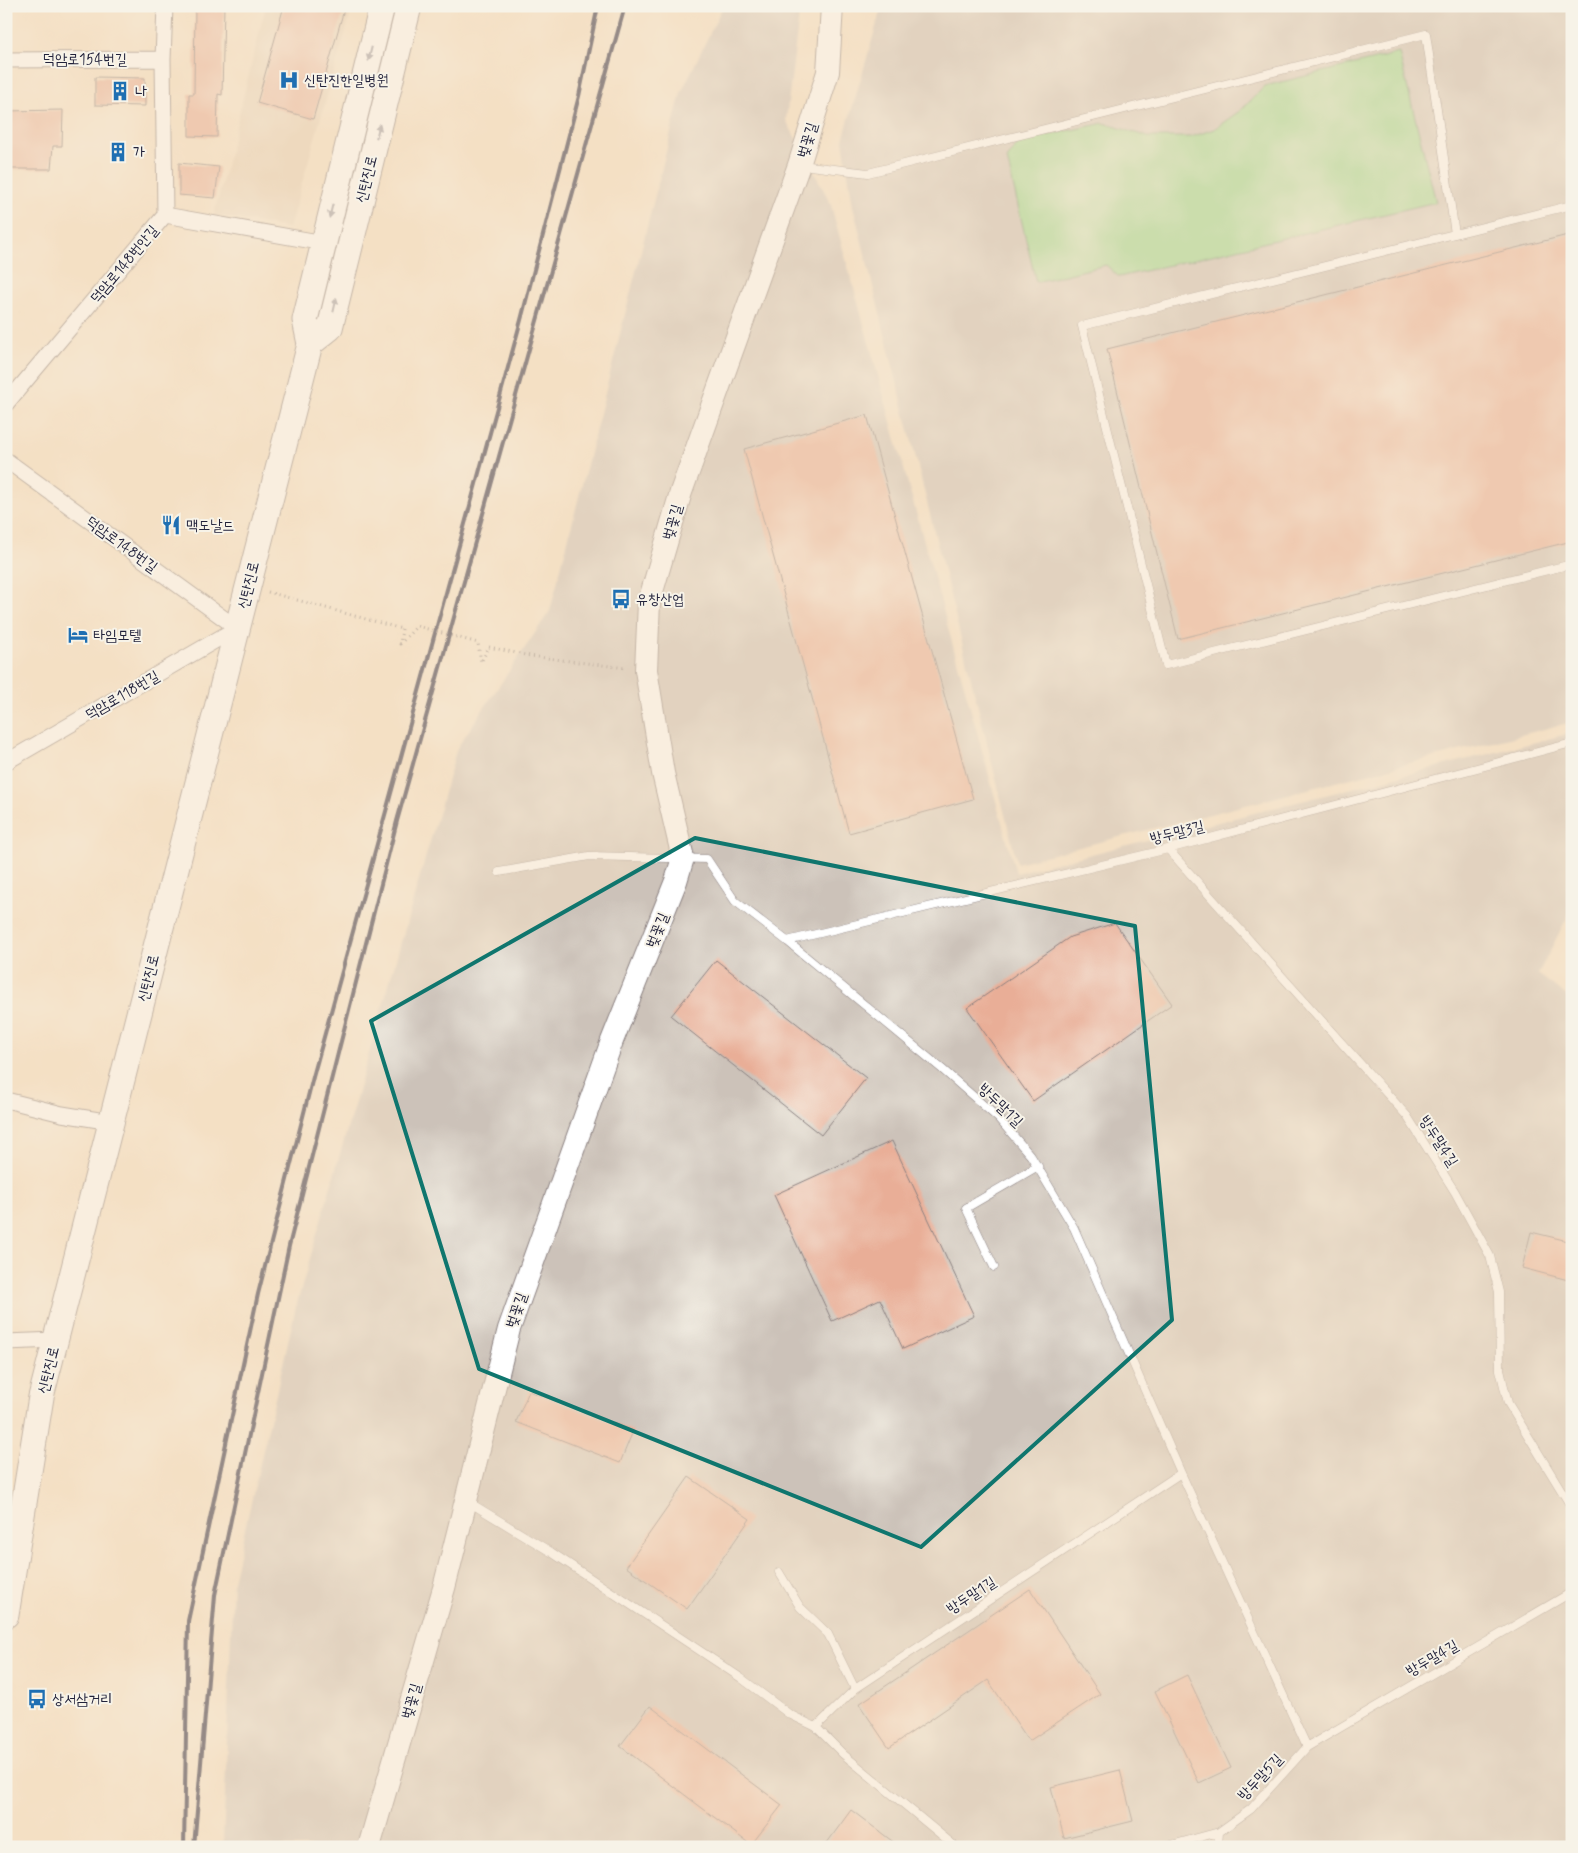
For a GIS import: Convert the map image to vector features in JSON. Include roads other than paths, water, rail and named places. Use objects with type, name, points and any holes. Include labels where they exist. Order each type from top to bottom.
[{"type":"main road","name":"신탄진로","points":[[7,1605],[41,1397],[310,344],[305,320],[382,6]]},
{"type":"main road","name":"신탄진로","points":[[310,344],[330,328],[409,6]]},
{"type":"street","name":"덕암로148번안길","points":[[6,404],[165,215],[165,6]]},
{"type":"street","name":"벚꽃길","points":[[369,1847],[444,1588],[509,1328],[612,1041],[676,881],[683,858],[664,773],[646,670],[649,602],[681,492],[799,165],[828,72],[832,6]]},
{"type":"street","name":"덕암로154번길","points":[[6,60],[164,59]]},
{"type":"street","points":[[165,215],[324,243]]},
{"type":"street","name":"덕암로148번길","points":[[6,460],[237,628]]},
{"type":"street","name":"덕암로118번길","points":[[6,762],[237,628]]},
{"type":"street","points":[[6,1100],[62,1114],[111,1122]]},
{"type":"street","points":[[6,1342],[56,1340]]},
{"type":"lane","points":[[799,165],[868,173],[1426,34],[1455,234]]},
{"type":"lane","points":[[1572,205],[1082,326],[1166,665],[1572,564]]},
{"type":"lane","name":"방두말3길","points":[[787,941],[1168,849],[1572,743]]},
{"type":"lane","name":"방두말4길","points":[[1168,849],[1407,1116],[1455,1192],[1490,1256],[1499,1292],[1500,1370],[1508,1403],[1572,1508]]},
{"type":"lane","points":[[499,872],[588,856],[683,858]]},
{"type":"lane","name":"방두말1길","points":[[683,858],[707,859],[735,901],[787,941],[942,1069],[998,1118],[1031,1156],[1074,1228],[1181,1473],[1307,1746]]},
{"type":"lane","points":[[994,1267],[966,1208],[1038,1166]]},
{"type":"lane","name":"방두말1길","points":[[816,1727],[855,1689],[1181,1473]]},
{"type":"lane","points":[[466,1500],[551,1552],[741,1678],[789,1714],[816,1727],[844,1754],[956,1847]]},
{"type":"lane","points":[[780,1572],[800,1607],[828,1634],[855,1689]]},
{"type":"lane","name":"방두말4길","points":[[1307,1746],[1572,1592]]},
{"type":"lane","name":"방두말5길","points":[[1219,1832],[1251,1809],[1307,1746]]},
{"type":"lane","points":[[1164,1847],[1219,1832],[1218,1847]]},
{"type":"railway","points":[[184,1847],[188,1621],[258,1294],[313,1077],[521,320],[579,96],[598,6]]},
{"type":"railway","points":[[194,1847],[215,1595],[289,1246],[397,821],[625,6]]},
{"type":"place","name":"신탄진한일병원","points":[[289,80]]},
{"type":"place","name":"나","points":[[120,91]]},
{"type":"place","name":"가","points":[[118,152]]},
{"type":"place","name":"맥도날드","points":[[171,525]]},
{"type":"place","name":"유창산업","points":[[621,599]]},
{"type":"place","name":"타임모텔","points":[[78,635]]},
{"type":"place","name":"상서삼거리","points":[[37,1699]]}]
